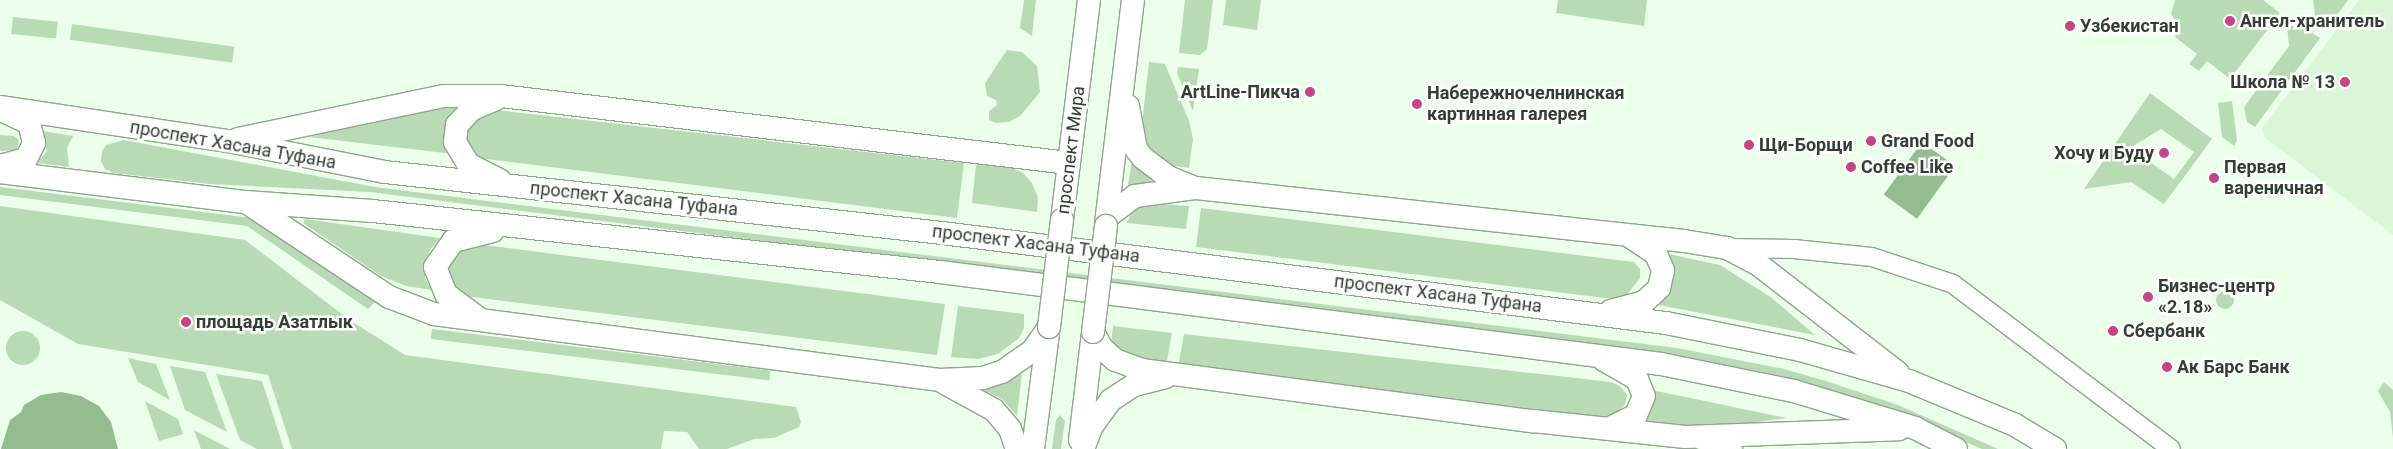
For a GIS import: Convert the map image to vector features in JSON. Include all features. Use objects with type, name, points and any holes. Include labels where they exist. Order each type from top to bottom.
[{"type":"main road","name":"проспект Мира","points":[[1033,449],[1089,0]]},
{"type":"main road","points":[[1081,449],[1093,332],[1133,0]]},
{"type":"main road","points":[[1124,75],[1136,149],[1150,165],[1168,177],[1196,188]]},
{"type":"main road","points":[[228,141],[444,96],[501,96],[1070,163]]},
{"type":"main road","points":[[501,96],[472,110],[457,126],[455,142],[468,164],[512,186]]},
{"type":"main road","points":[[0,108],[30,123],[34,143],[26,159],[0,166]]},
{"type":"main road","name":"проспект Хасана Туфана","points":[[0,108],[228,141],[385,172],[962,235],[1666,323],[1800,350],[1909,381],[2015,425],[2055,449]]},
{"type":"main road","points":[[0,172],[246,202],[373,211],[506,227],[940,272],[1661,364],[1794,391],[1915,428],[1956,449]]},
{"type":"main road","points":[[1106,222],[1135,196],[1196,188],[1629,237],[1684,240],[1727,248],[1759,265],[1909,381]]},
{"type":"main road","points":[[246,202],[389,297],[434,314],[483,322],[940,380],[983,378],[1002,372],[1033,350],[1049,327]]},
{"type":"main road","points":[[483,322],[446,294],[435,267],[453,241],[506,227]]},
{"type":"main road","points":[[1598,314],[1644,302],[1659,288],[1663,270],[1656,254],[1629,237]]},
{"type":"main road","points":[[1093,332],[1101,347],[1115,360],[1128,367],[1172,376],[1609,429],[1685,437],[1915,428]]},
{"type":"main road","points":[[1594,355],[1637,380],[1644,396],[1636,415],[1609,429]]},
{"type":"main road","points":[[1081,449],[1092,426],[1110,400],[1134,385],[1172,376]]},
{"type":"main road","points":[[940,380],[994,410],[1010,429],[1017,449]]},
{"type":"street","points":[[1727,248],[1794,249],[1872,257],[1953,284],[2171,449]]},
{"type":"street","points":[[1685,437],[1733,449]]},
{"type":"shaded area","points":[[1024,0],[1036,0],[1032,36],[1020,28]]},
{"type":"shaded area","points":[[1185,0],[1213,0],[1207,49],[1200,55],[1179,53]]},
{"type":"shaded area","points":[[1226,0],[1261,0],[1257,30],[1223,25]]},
{"type":"shaded area","points":[[1558,0],[1647,0],[1644,26],[1556,13]]},
{"type":"shaded area","points":[[2175,0],[2263,0],[2280,13],[2230,79],[2207,61],[2199,71],[2189,64],[2197,54],[2175,37],[2180,28],[2171,14]]},
{"type":"shaded area","points":[[2313,0],[2348,0],[2329,26],[2315,15]]},
{"type":"shaded area","name":"Школа № 13","points":[[2359,0],[2393,0],[2393,235],[2264,137],[2262,128]]},
{"type":"shaded area","points":[[13,17],[58,22],[56,39],[11,34]]},
{"type":"shaded area","points":[[72,24],[234,47],[232,63],[70,40]]},
{"type":"shaded area","points":[[2287,26],[2302,26],[2320,38],[2255,127],[2247,122],[2244,107],[2289,46]]},
{"type":"shaded area","points":[[1007,50],[1022,52],[1037,66],[1040,92],[1020,116],[1009,122],[996,123],[989,120],[989,111],[997,105],[996,100],[987,96],[985,83]]},
{"type":"shaded area","points":[[1149,62],[1165,64],[1189,121],[1193,139],[1189,168],[1169,165],[1146,147],[1142,123]]},
{"type":"shaded area","points":[[1178,67],[1199,69],[1193,111],[1177,73]]},
{"type":"shaded area","points":[[2150,93],[2212,139],[2164,204],[2131,182],[2084,189]],"holes":[[[2161,129],[2194,152],[2174,179],[2130,148]]]},
{"type":"shaded area","points":[[2232,101],[2237,141],[2234,146],[2222,137],[2218,103]]},
{"type":"shaded area","points":[[433,107],[458,108],[453,154],[309,137]]},
{"type":"shaded area","points":[[487,109],[964,163],[957,218],[478,158],[467,144],[465,131]]},
{"type":"shaded area","points":[[42,131],[73,136],[67,148],[69,167],[37,163],[47,151]]},
{"type":"shaded area","points":[[0,135],[14,136],[19,140],[17,150],[0,151]]},
{"type":"shaded area","points":[[124,140],[375,187],[1677,348],[1784,369],[1829,382],[1898,405],[1998,449],[1982,449],[1895,412],[1781,376],[1675,355],[370,192],[210,184],[114,173],[105,169],[101,161],[102,151],[106,145]]},
{"type":"shaded area","points":[[1922,142],[1955,166],[1917,219],[1884,195]]},
{"type":"shaded area","points":[[1132,161],[1151,178],[1150,185],[1127,191]]},
{"type":"shaded area","points":[[976,164],[1012,168],[1023,173],[1032,183],[1038,197],[1037,212],[972,203]]},
{"type":"shaded area","points":[[0,187],[252,218],[272,227],[375,302],[368,309],[247,226],[0,195]]},
{"type":"shaded area","points":[[1149,203],[1189,206],[1186,229],[1127,223],[1133,209]]},
{"type":"shaded area","name":"площадь Азатлык","points":[[0,206],[245,240],[351,321],[405,355],[796,407],[801,422],[799,427],[774,438],[754,439],[727,449],[699,449],[687,432],[664,431],[661,449],[292,449],[268,375],[78,344],[0,300]]},
{"type":"shaded area","points":[[1201,208],[1634,262],[1640,269],[1640,278],[1626,296],[1613,299],[1196,247]]},
{"type":"shaded area","points":[[305,219],[440,238],[430,250],[425,264],[425,278],[432,290],[406,286],[381,276],[303,223]]},
{"type":"shaded area","points":[[468,243],[945,304],[937,355],[465,296],[448,283],[446,261]]},
{"type":"shaded area","points":[[1664,253],[1720,265],[1772,298],[1815,335],[1654,304]]},
{"type":"shaded area","points":[[2225,291],[2233,296],[2234,300],[2229,308],[2225,309],[2217,304],[2216,300],[2221,292]]},
{"type":"shaded area","points":[[958,306],[1024,314],[1024,328],[1019,338],[998,354],[978,359],[951,357]]},
{"type":"shaded area","points":[[1113,326],[1172,333],[1166,366],[1130,361],[1111,344]]},
{"type":"shaded area","points":[[432,329],[770,371],[769,380],[431,339]]},
{"type":"shaded area","points":[[23,331],[35,336],[40,348],[35,360],[23,365],[11,360],[6,348],[11,336]]},
{"type":"shaded area","points":[[1184,334],[1611,382],[1620,386],[1627,395],[1625,404],[1613,417],[1602,421],[1178,368]]},
{"type":"shaded area","points":[[128,358],[156,364],[170,400],[138,382]]},
{"type":"shaded area","points":[[170,366],[205,372],[227,432],[185,410]]},
{"type":"shaded area","points":[[1022,373],[1017,416],[1002,399],[981,389],[1002,384]]},
{"type":"shaded area","points":[[216,374],[262,381],[284,449],[257,449],[240,440]]},
{"type":"shaded area","points":[[2384,382],[2393,390],[2393,438],[2390,412],[2378,391]]},
{"type":"shaded area","points":[[1647,389],[1786,418],[1688,432],[1634,428]]},
{"type":"shaded area","points":[[61,392],[81,396],[99,406],[111,422],[118,449],[1,449],[10,420],[21,412],[24,405],[41,395]]},
{"type":"shaded area","points":[[145,401],[178,419],[183,434],[159,441]]},
{"type":"shaded area","points":[[1060,415],[1065,421],[1061,449],[1052,449],[1056,420]]},
{"type":"shaded area","points":[[194,430],[230,449],[201,449]]},
{"type":"place","name":"Ангел-хранитель","points":[[2230,21]]},
{"type":"place","name":"Узбекистан","points":[[2070,26]]},
{"type":"place","name":"Школа № 13","points":[[2345,82]]},
{"type":"place","name":"ArtLine-Пикча","points":[[1310,92]]},
{"type":"place","name":"Набережночелнинская картинная галерея","points":[[1417,104]]},
{"type":"place","name":"Grand Food","points":[[1871,141]]},
{"type":"place","name":"Щи-Борщи","points":[[1749,145]]},
{"type":"place","name":"Хочу и Буду","points":[[2164,153]]},
{"type":"place","name":"Coffee Like","points":[[1851,167]]},
{"type":"place","name":"Первая вареничная","points":[[2214,178]]},
{"type":"place","name":"Бизнес-центр «2.18»","points":[[2148,297]]},
{"type":"place","name":"площадь Азатлык","points":[[186,322]]},
{"type":"place","name":"Сбербанк","points":[[2113,331]]},
{"type":"place","name":"Ак Барс Банк","points":[[2167,367]]}]
